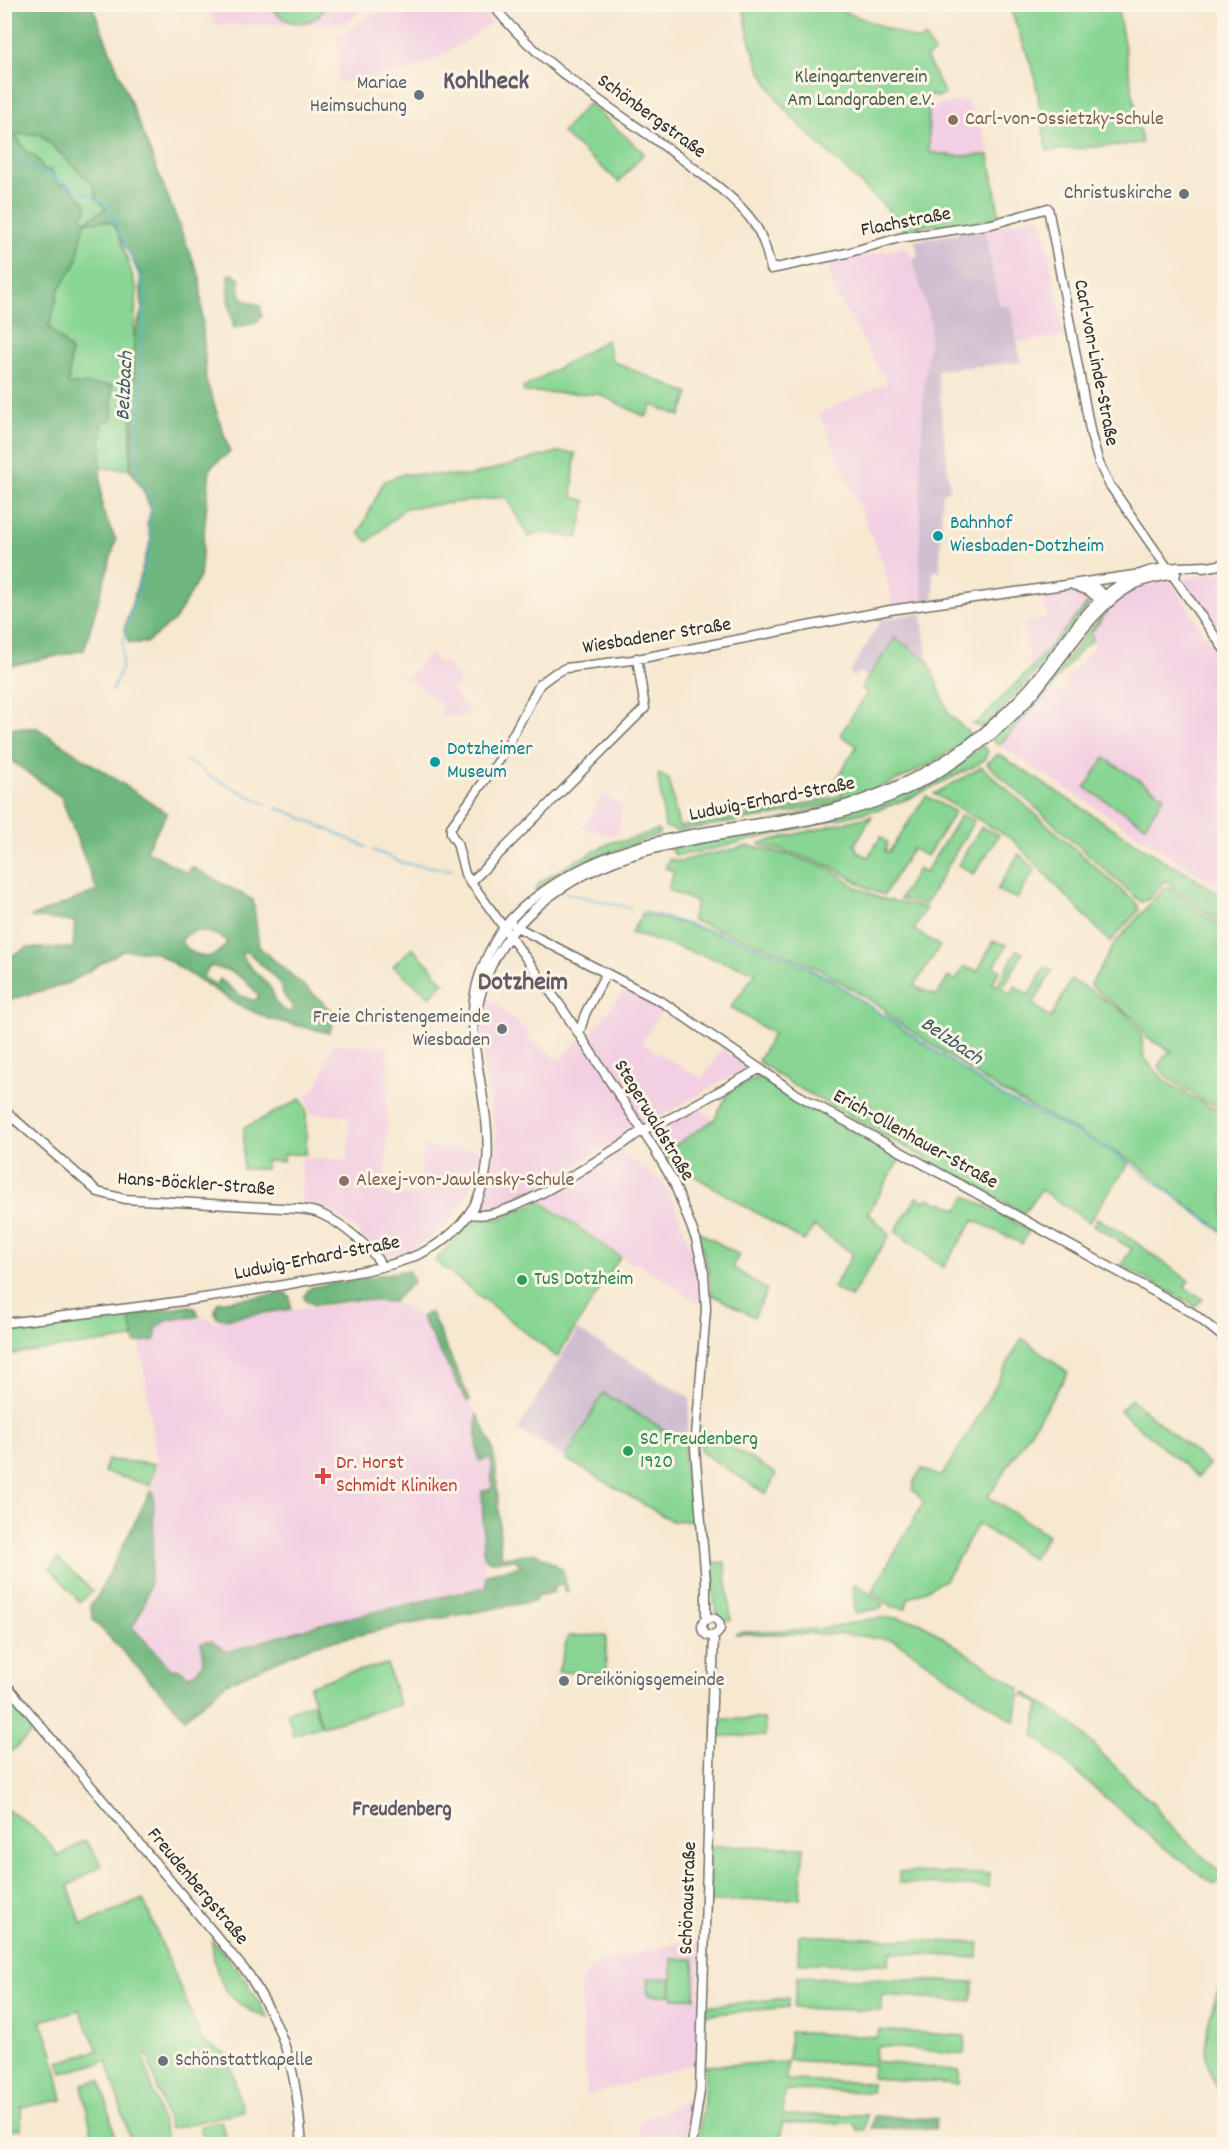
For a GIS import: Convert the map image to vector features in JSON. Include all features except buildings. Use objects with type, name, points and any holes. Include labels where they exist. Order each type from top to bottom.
[{"type":"street","name":"Schönbergstraße","points":[[492,4],[519,36],[563,73],[665,146],[739,205],[760,233],[771,269]]},
{"type":"street","name":"Flachstraße","points":[[771,269],[847,253],[898,238],[999,222],[1048,208]]},
{"type":"street","name":"Carl-von-Linde-Straße","points":[[1048,208],[1095,454],[1109,484],[1224,650]]},
{"type":"street","points":[[1145,572],[1157,554]]},
{"type":"street","points":[[1171,571],[1224,564]]},
{"type":"street","name":"Ludwig-Erhard-Straße","points":[[4,1323],[166,1303],[291,1284],[377,1267],[409,1259],[427,1251],[451,1233],[471,1210],[484,1179],[489,1140],[478,1076],[474,1030],[481,995],[490,968],[509,928],[525,905],[561,879],[612,854],[675,839],[838,814],[879,801],[920,783],[979,745],[1015,714],[1037,690],[1104,600],[1127,580],[1145,572],[1171,571]]},
{"type":"street","name":"Ludwig-Erhard-Straße","points":[[1104,600],[1147,579],[1171,571]]},
{"type":"street","name":"Wiesbadener Straße","points":[[450,831],[452,824],[500,759],[540,684],[551,675],[570,668],[637,658],[890,610],[1145,572]]},
{"type":"street","points":[[1082,582],[1094,587],[1104,600]]},
{"type":"street","points":[[1070,584],[1104,600]]},
{"type":"street","points":[[470,882],[645,708],[637,658]]},
{"type":"street","name":"Stegerwaldstraße","points":[[450,831],[457,843],[465,874],[470,882],[509,928],[644,1133],[674,1183],[696,1239],[704,1272],[706,1309],[695,1449],[709,1620],[702,1628],[711,1635],[719,1631],[719,1625],[709,1620]]},
{"type":"street","name":"Ludwig-Erhard-Straße","points":[[509,928],[523,920],[545,900],[586,874],[659,843]]},
{"type":"street","points":[[523,920],[529,934]]},
{"type":"street","name":"Erich-Ollenhauer-Straße","points":[[509,928],[529,934],[677,1010],[755,1067],[798,1095],[1194,1313],[1224,1338]]},
{"type":"street","points":[[592,966],[597,974],[599,987]]},
{"type":"street","points":[[579,1034],[585,1014],[606,973]]},
{"type":"street","points":[[567,1016],[574,1018],[585,1014]]},
{"type":"street","points":[[471,1210],[505,1209],[529,1200],[735,1082],[755,1067]]},
{"type":"street","name":"Hans-Böckler-Straße","points":[[4,1110],[89,1185],[107,1196],[310,1211],[328,1217],[367,1249],[377,1267]]},
{"type":"street","name":"Schönaustraße","points":[[692,2145],[699,2091],[711,1766],[711,1635]]},
{"type":"street","name":"Freudenbergstraße","points":[[4,1682],[249,1975],[271,2013],[288,2055],[297,2100],[302,2145]]},
{"type":"shaded area","points":[[209,5],[371,5],[346,22],[214,25]]},
{"type":"shaded area","points":[[388,5],[480,5],[492,22],[465,42],[431,62],[404,72],[338,83],[338,36]]},
{"type":"shaded area","name":"Carl-von-Ossietzky-Schule","points":[[966,100],[983,133],[989,155],[954,156],[929,153],[929,106]]},
{"type":"shaded area","points":[[1037,216],[1042,220],[1063,328],[1067,336],[1018,342],[1012,308],[1001,304],[984,230]]},
{"type":"shaded area","points":[[984,228],[1000,304],[1011,308],[1021,362],[937,370],[950,490],[942,494],[940,571],[933,571],[934,600],[924,601],[920,572],[920,494],[923,399],[931,322],[912,258],[918,256],[915,241]]},
{"type":"shaded area","points":[[907,247],[922,287],[931,322],[923,399],[920,494],[920,572],[924,601],[893,605],[884,565],[820,415],[822,412],[887,383],[835,292],[829,262]]},
{"type":"shaded area","points":[[1224,572],[1224,625],[1213,626],[1184,581],[1186,578]]},
{"type":"shaded area","points":[[1167,581],[1172,583],[1203,632],[1224,657],[1224,891],[999,745],[1053,687],[1062,692],[1066,687],[1067,677],[1095,646],[1091,633],[1113,606],[1137,588]]},
{"type":"shaded area","points":[[1075,591],[1086,595],[1089,602],[1031,667],[1023,623],[1046,618],[1043,596]]},
{"type":"shaded area","points":[[921,613],[928,661],[895,638],[868,677],[858,672],[856,677],[849,674],[882,619]]},
{"type":"shaded area","points":[[431,653],[440,665],[445,662],[460,682],[451,689],[472,715],[444,717],[439,714],[443,706],[407,678]]},
{"type":"shaded area","points":[[603,794],[622,805],[618,834],[609,835],[582,828]]},
{"type":"shaded area","points":[[627,986],[665,1005],[642,1043],[702,1079],[722,1049],[741,1063],[743,1069],[651,1122],[634,1127],[633,1131],[525,1196],[493,1207],[484,1207],[482,1203],[493,1173],[496,1135],[483,1063],[482,1026],[486,996],[530,1033],[530,1039],[560,1060],[578,1041],[588,1038]]},
{"type":"shaded area","points":[[332,1044],[388,1047],[386,1195],[420,1195],[422,1147],[480,1149],[472,1185],[454,1216],[435,1234],[401,1253],[386,1256],[381,1254],[354,1228],[334,1213],[301,1201],[302,1158],[348,1160],[349,1116],[311,1114],[306,1097],[315,1089],[322,1076]]},
{"type":"shaded area","points":[[699,1108],[714,1120],[663,1153],[655,1138],[656,1133]]},
{"type":"shaded area","points":[[621,1152],[664,1183],[698,1268],[701,1305],[637,1262],[632,1264],[542,1201]]},
{"type":"shaded area","name":"Dr. Horst Schmidt Kliniken","points":[[355,1302],[394,1303],[405,1305],[414,1311],[422,1320],[467,1401],[470,1400],[477,1414],[475,1445],[479,1461],[491,1458],[492,1489],[482,1492],[485,1586],[321,1624],[227,1652],[211,1641],[201,1643],[204,1658],[200,1669],[189,1676],[179,1669],[172,1670],[132,1627],[139,1617],[150,1585],[154,1493],[151,1490],[157,1463],[140,1343],[156,1340],[156,1329],[160,1323],[181,1317],[215,1321]]},
{"type":"shaded area","points":[[577,1330],[690,1398],[686,1443],[603,1393],[566,1458],[518,1430]]},
{"type":"shaded area","points":[[695,1939],[699,1944],[698,2062],[587,2096],[580,1985],[589,1969],[596,1963]]},
{"type":"shaded area","points":[[695,2097],[688,2144],[639,2144],[639,2121]]},
{"type":"green space","points":[[4,5],[92,5],[200,278],[206,380],[230,452],[210,468],[200,577],[175,620],[146,643],[129,643],[124,630],[151,539],[147,525],[151,510],[144,492],[130,469],[134,335],[142,310],[140,274],[113,223],[85,222],[76,264],[59,289],[49,327],[71,351],[68,384],[112,385],[112,420],[102,421],[100,468],[102,510],[116,540],[84,650],[5,667]],"holes":[[[15,134],[40,134],[93,185],[97,199],[106,209],[85,221],[81,215],[86,212],[86,203],[67,184],[58,184],[51,170],[43,170],[40,162],[33,154],[28,154]]]},
{"type":"green space","points":[[271,5],[326,5],[315,18],[299,23],[283,18]]},
{"type":"green space","name":"Kleingartenverein Am Landgraben e.V.","points":[[743,5],[827,5],[919,41],[925,37],[934,53],[926,57],[945,94],[937,97],[928,95],[929,152],[954,156],[989,155],[999,214],[993,219],[947,227],[945,225],[917,225],[923,229],[905,232],[887,209],[794,120],[776,97],[761,72],[750,42]]},
{"type":"green space","points":[[1009,5],[1117,5],[1142,143],[1047,151],[1034,73]]},
{"type":"green space","points":[[588,103],[644,153],[619,182],[562,133]]},
{"type":"green space","points":[[14,134],[40,134],[93,185],[97,199],[106,208],[85,222],[58,184],[51,170],[43,170]]},
{"type":"green space","points":[[84,222],[113,223],[118,231],[137,290],[130,469],[100,468],[102,420],[112,420],[112,385],[68,384],[71,351],[49,327],[59,289],[76,264]]},
{"type":"green space","points":[[233,274],[239,278],[239,290],[242,297],[248,302],[260,305],[262,316],[258,322],[234,328],[228,299],[228,275]]},
{"type":"green space","points":[[607,340],[612,361],[689,394],[680,416],[652,405],[646,417],[599,394],[524,392],[523,388]]},
{"type":"green space","points":[[557,452],[575,453],[572,497],[586,501],[578,538],[540,532],[529,537],[506,497],[405,508],[368,542],[359,533],[384,481],[404,474],[469,476]]},
{"type":"green space","points":[[1089,602],[1087,608],[1050,655],[1011,700],[982,728],[972,724],[979,721],[1031,668]]},
{"type":"green space","points":[[1110,608],[1091,633],[1093,640],[1082,648],[1054,682],[1053,687],[999,745],[991,739],[1041,691]]},
{"type":"green space","points":[[895,638],[928,661],[949,714],[972,736],[937,760],[902,778],[831,803],[677,831],[665,827],[658,775],[660,774],[669,780],[679,827],[797,806],[842,795],[837,778],[857,746],[840,735],[867,693],[861,688]]},
{"type":"green space","points":[[5,728],[37,728],[167,813],[146,850],[187,873],[192,867],[253,900],[259,947],[339,1016],[329,1033],[269,1019],[237,1004],[155,952],[123,950],[69,983],[5,1001],[5,959],[27,948],[73,948],[75,922],[30,917],[97,891],[61,797],[5,756]],"holes":[[[195,931],[216,935],[227,942],[216,954],[204,957],[198,955],[181,942],[186,935]],[[247,951],[278,981],[285,997],[293,1007],[292,1011],[283,1010],[275,1002],[271,989],[241,954]],[[211,966],[229,971],[238,975],[259,996],[254,1001],[241,996],[220,979],[216,985],[202,977]]]},
{"type":"green space","points":[[983,746],[988,751],[984,760],[975,766],[910,798],[883,808],[696,853],[675,855],[670,849],[717,838],[944,773]]},
{"type":"green space","points":[[998,754],[1173,867],[1175,866],[1224,897],[1224,926],[1165,880],[1149,899],[1141,902],[987,764]]},
{"type":"green space","points":[[1104,758],[1164,796],[1145,825],[1085,788]]},
{"type":"green space","points":[[982,767],[1137,904],[1139,910],[1110,942],[1012,839],[934,794]]},
{"type":"green space","points":[[926,796],[955,812],[927,856],[912,849],[884,895],[869,889],[831,866],[759,845],[872,816],[854,846],[857,852],[868,857],[881,837],[888,843],[885,851],[889,852]]},
{"type":"green space","points":[[961,815],[974,821],[925,905],[900,899],[918,869],[925,873]]},
{"type":"green space","points":[[981,827],[999,835],[974,874],[958,865]]},
{"type":"green space","points":[[657,830],[660,832],[658,835],[583,862],[535,891],[539,883],[614,841],[625,841]]},
{"type":"green space","points":[[748,846],[785,854],[829,868],[856,887],[879,898],[926,908],[914,930],[940,946],[914,986],[937,996],[948,977],[956,981],[963,967],[978,971],[993,941],[1007,945],[994,967],[1000,970],[992,983],[997,986],[1017,950],[1023,953],[1002,989],[1011,994],[1015,986],[1029,995],[1045,967],[1052,971],[1033,1004],[1051,1018],[1071,980],[1125,1013],[1141,1032],[1144,1058],[1166,1082],[1209,1107],[1224,1109],[1224,1232],[1132,1161],[1001,1091],[886,1014],[886,1010],[821,970],[691,920],[697,902],[668,890],[674,871],[665,868],[669,859],[680,861]]},
{"type":"green space","points":[[1019,854],[1035,869],[1017,899],[997,890]]},
{"type":"green space","points":[[1165,887],[1172,889],[1224,930],[1224,1101],[1220,1100],[1217,1104],[1202,1100],[1165,1075],[1159,1066],[1165,1055],[1172,1052],[1145,1037],[1143,1030],[1131,1016],[1090,985],[1115,943]]},
{"type":"green space","points":[[642,914],[738,940],[829,979],[1000,1095],[1099,1144],[1129,1163],[1089,1222],[1041,1190],[1024,1213],[790,1083],[758,1061],[773,1034],[731,1007],[756,972],[631,933]]},
{"type":"green space","points":[[412,948],[444,982],[430,997],[393,966]]},
{"type":"green space","points":[[760,1078],[900,1159],[868,1213],[890,1234],[851,1297],[833,1288],[853,1254],[814,1226],[804,1241],[669,1161],[663,1153],[714,1120],[730,1090]]},
{"type":"green space","points":[[301,1099],[306,1109],[306,1154],[283,1154],[283,1161],[266,1161],[266,1169],[243,1169],[244,1128]]},
{"type":"green space","points":[[966,1196],[1029,1230],[1022,1244],[974,1220],[943,1268],[895,1231],[917,1197],[925,1202],[928,1198],[941,1204],[943,1202],[958,1210]]},
{"type":"green space","points":[[540,1201],[620,1257],[557,1357],[435,1261],[471,1221],[502,1218]]},
{"type":"green space","points":[[1097,1218],[1130,1238],[1189,1281],[1184,1287],[1203,1299],[1195,1306],[1121,1265],[1132,1249],[1093,1225]]},
{"type":"green space","points":[[696,1230],[739,1255],[732,1267],[767,1290],[754,1317],[711,1294],[710,1275]]},
{"type":"green space","points":[[408,1270],[414,1281],[393,1302],[357,1300],[315,1305],[306,1301],[304,1297],[312,1287]]},
{"type":"green space","points":[[286,1293],[290,1297],[291,1309],[224,1319],[216,1317],[215,1310],[218,1302]]},
{"type":"green space","points":[[190,1306],[196,1309],[199,1316],[165,1322],[156,1329],[156,1340],[135,1343],[129,1315]]},
{"type":"green space","points":[[431,1313],[470,1400],[467,1401],[421,1317]]},
{"type":"green space","points":[[129,1315],[133,1338],[5,1355],[4,1331]]},
{"type":"green space","points":[[1022,1338],[1068,1373],[988,1497],[1048,1535],[1033,1559],[978,1524],[945,1580],[908,1599],[906,1608],[893,1607],[872,1592],[924,1502],[912,1489],[915,1479],[922,1469],[941,1477],[967,1436]]},
{"type":"green space","name":"SC Freudenberg 1920","points":[[603,1393],[686,1443],[684,1461],[688,1496],[693,1497],[694,1520],[672,1521],[566,1459]]},
{"type":"green space","points":[[1131,1399],[1209,1464],[1198,1477],[1120,1411]]},
{"type":"green space","points":[[477,1414],[491,1443],[496,1466],[501,1557],[536,1553],[562,1569],[568,1592],[565,1592],[564,1585],[554,1586],[554,1592],[536,1596],[535,1601],[399,1626],[314,1645],[227,1683],[185,1718],[93,1620],[90,1606],[97,1597],[151,1490],[154,1493],[150,1580],[146,1597],[132,1627],[172,1670],[179,1669],[189,1676],[199,1669],[203,1662],[201,1643],[211,1641],[227,1652],[321,1624],[486,1587],[486,1574],[521,1566],[516,1560],[488,1561],[484,1556],[482,1491],[492,1489],[491,1458],[479,1461]]},
{"type":"green space","points":[[700,1428],[776,1474],[766,1494],[701,1452]]},
{"type":"green space","points":[[107,1460],[155,1464],[150,1485],[104,1472]]},
{"type":"green space","points":[[58,1559],[93,1591],[80,1602],[50,1568]]},
{"type":"green space","points":[[725,1562],[731,1620],[720,1620],[716,1615],[711,1563]]},
{"type":"green space","points":[[855,1583],[880,1601],[883,1604],[881,1608],[855,1613],[853,1586]]},
{"type":"green space","points":[[877,1618],[897,1618],[920,1622],[1020,1688],[1015,1722],[894,1640],[843,1634],[735,1634],[821,1629]]},
{"type":"green space","points":[[606,1635],[606,1674],[558,1672],[568,1636]]},
{"type":"green space","points":[[387,1664],[399,1705],[322,1726],[309,1686],[348,1673]]},
{"type":"green space","points":[[4,1690],[37,1728],[5,1757]]},
{"type":"green space","points":[[1025,1692],[1073,1724],[1151,1801],[1165,1820],[1221,1873],[1224,1884],[1221,1879],[1215,1885],[1159,1844],[1034,1735],[1039,1704],[1025,1695],[1022,1697]]},
{"type":"green space","points":[[313,1703],[321,1726],[293,1735],[287,1712]]},
{"type":"green space","points":[[714,1719],[764,1719],[765,1736],[714,1736]]},
{"type":"green space","points":[[5,1808],[41,1835],[58,1857],[85,1840],[102,1865],[68,1886],[82,1925],[143,1899],[203,2042],[228,2055],[243,2111],[170,2129],[147,2054],[143,2056],[168,2144],[107,2144],[131,2142],[107,2061],[62,2073],[59,2062],[98,2050],[79,2010],[41,2021],[52,2050],[63,2100],[21,2107],[21,2129],[5,2132]]},
{"type":"green space","points":[[711,1846],[804,1847],[800,1898],[709,1902]]},
{"type":"green space","points":[[899,1872],[990,1874],[988,1887],[899,1883]]},
{"type":"green space","points":[[799,1935],[979,1943],[977,1958],[890,1952],[888,1964],[798,1963]]},
{"type":"green space","points":[[212,1940],[246,1980],[268,2018],[243,2006],[226,1990],[216,1968]]},
{"type":"green space","points":[[672,1959],[694,1959],[695,1998],[672,1998]]},
{"type":"green space","points":[[1224,1975],[1224,2101],[1209,2070],[1206,2039],[1212,2008]]},
{"type":"green space","points":[[797,1977],[974,1982],[971,2001],[882,1995],[882,2011],[794,2008]]},
{"type":"green space","points":[[648,1978],[670,1978],[670,1995],[648,1995]]},
{"type":"green space","points":[[789,1998],[788,2007],[705,2015],[705,2006]]},
{"type":"green space","points":[[879,2030],[965,2036],[964,2054],[877,2046],[874,2061],[959,2071],[959,2084],[872,2078],[873,2065],[788,2060],[790,2032],[877,2037]]},
{"type":"green space","points":[[787,2062],[786,2080],[871,2083],[871,2092],[785,2090],[783,2115],[867,2115],[865,2130],[858,2130],[853,2123],[782,2123],[781,2144],[697,2144],[704,2101],[705,2066]]},
{"type":"green space","points":[[101,2080],[115,2136],[93,2139],[82,2084]]},
{"type":"green space","points":[[874,2116],[937,2119],[935,2129],[872,2128]]},
{"type":"green space","points":[[221,2121],[228,2144],[206,2144],[200,2127]]},
{"type":"waterway","name":"Belzbach","points":[[4,141],[23,162],[106,203],[146,291],[136,469],[148,491],[152,510],[148,525],[152,540],[123,641],[122,667],[112,691]]},
{"type":"waterway","name":"Belzbach","points":[[186,761],[267,805]]},
{"type":"waterway","name":"Belzbach","points":[[276,808],[366,847]]},
{"type":"waterway","name":"Belzbach","points":[[373,850],[403,863],[453,870]]},
{"type":"waterway","name":"Belzbach","points":[[565,893],[631,908]]},
{"type":"waterway","name":"Belzbach","points":[[642,911],[737,940],[784,957],[829,978],[1002,1096],[1100,1144],[1127,1161],[1224,1234]]},
{"type":"place","name":"Mariae Heimsuchung","points":[[419,95]]},
{"type":"place","name":"Carl-von-Ossietzky-Schule","points":[[953,120]]},
{"type":"place","name":"Christuskirche","points":[[1184,194]]},
{"type":"place","name":"Bahnhof Wiesbaden-Dotzheim","points":[[938,536]]},
{"type":"place","name":"Dotzheimer Museum","points":[[435,762]]},
{"type":"place","name":"Freie Christengemeinde Wiesbaden","points":[[502,1029]]},
{"type":"place","name":"Alexej-von-Jawlensky-Schule","points":[[344,1181]]},
{"type":"place","name":"TuS Dotzheim","points":[[522,1280]]},
{"type":"place","name":"SC Freudenberg 1920","points":[[628,1451]]},
{"type":"place","name":"Dr. Horst Schmidt Kliniken","points":[[323,1476]]},
{"type":"place","name":"Dreikönigsgemeinde","points":[[564,1681]]},
{"type":"place","name":"Schönstattkapelle","points":[[163,2061]]},
{"type":"district","name":"Kohlheck","points":[[486,82]]},
{"type":"district","name":"Dotzheim","points":[[523,983]]},
{"type":"district","name":"Freudenberg","points":[[402,1811]]}]
